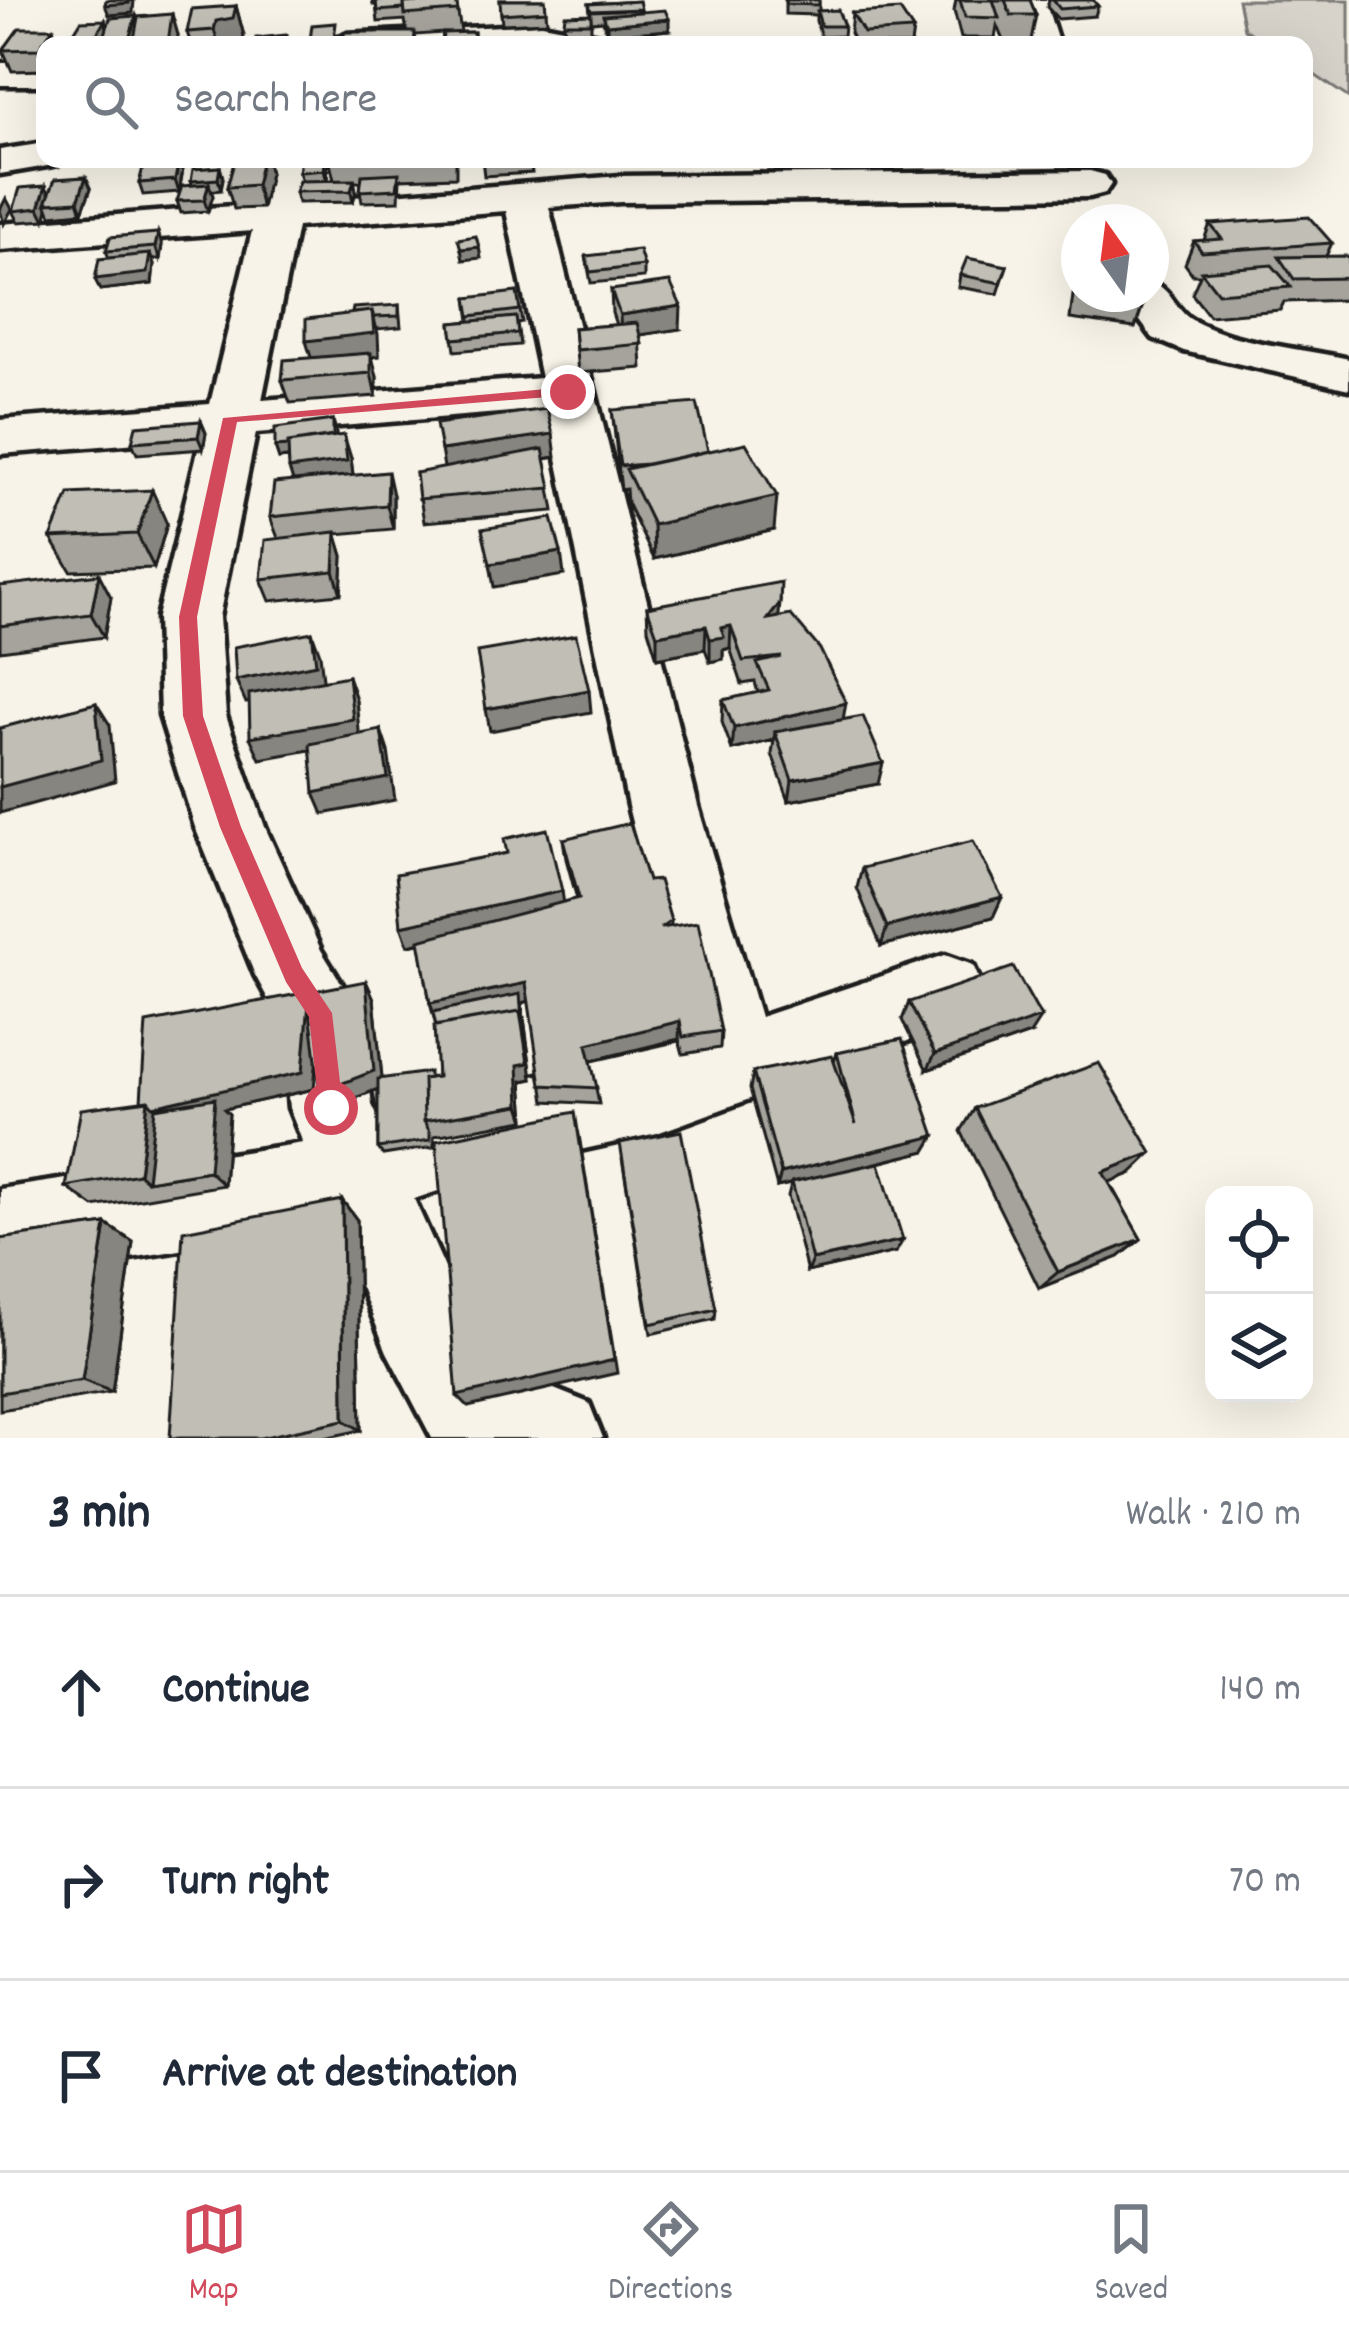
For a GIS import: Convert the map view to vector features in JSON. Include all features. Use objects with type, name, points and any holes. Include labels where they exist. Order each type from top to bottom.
[{"type":"street","points":[[1035,0],[1030,6],[1038,36]]},
{"type":"street","points":[[347,34],[547,36]]},
{"type":"street","points":[[0,74],[36,74]]},
{"type":"street","points":[[0,162],[36,156]]},
{"type":"street","points":[[282,187],[188,617],[193,716],[257,890],[294,975],[320,1013],[331,1108],[420,1319],[506,1434]]},
{"type":"street","points":[[0,237],[282,187],[525,197],[621,189],[1093,188]]},
{"type":"street","points":[[525,197],[663,806],[733,1065]]},
{"type":"street","points":[[1157,312],[1170,328],[1202,341],[1349,374]]},
{"type":"street","points":[[0,437],[568,392]]},
{"type":"street","points":[[0,1234],[361,1178],[434,1148],[657,1092],[945,991]]},
{"type":"shaded area","points":[[1238,0],[1349,0],[1349,98],[1313,74],[1313,36],[1255,36],[1244,29]]},
{"type":"building","points":[[106,0],[129,0],[129,3],[105,5]]},
{"type":"building","points":[[434,0],[404,3],[404,9],[377,11],[376,1]]},
{"type":"building","points":[[456,0],[458,11],[405,15],[404,3]]},
{"type":"building","points":[[500,0],[545,0],[546,11],[501,14]]},
{"type":"building","points":[[786,0],[819,0],[819,5],[786,4]]},
{"type":"building","points":[[960,0],[993,0],[999,18],[965,17]]},
{"type":"building","points":[[1005,0],[1030,0],[1036,15],[1011,15]]},
{"type":"building","points":[[1053,0],[1093,0],[1098,6],[1060,9]]},
{"type":"building","points":[[639,1],[641,9],[591,11],[589,4]]},
{"type":"building","points":[[236,6],[233,18],[216,21],[214,30],[187,32],[192,9]]},
{"type":"building","points":[[665,10],[669,19],[607,25],[603,15]]},
{"type":"building","points":[[838,10],[844,26],[821,26],[817,11]]},
{"type":"building","points":[[900,10],[913,30],[864,33],[852,13]]},
{"type":"building","points":[[172,14],[169,36],[135,36],[138,17]]},
{"type":"building","points":[[591,14],[591,23],[564,23],[565,15]]},
{"type":"building","points":[[136,16],[130,36],[105,36],[110,18]]},
{"type":"building","points":[[105,20],[96,36],[72,36],[81,21]]},
{"type":"building","points":[[336,23],[334,36],[311,36],[312,25]]},
{"type":"building","points":[[19,28],[53,28],[47,36],[36,36],[36,49],[3,50]]},
{"type":"building","points":[[345,32],[415,32],[415,36],[343,36]]},
{"type":"building","points":[[474,32],[474,36],[443,33]]},
{"type":"building","points":[[143,168],[177,168],[175,180],[139,183]]},
{"type":"building","points":[[220,168],[218,179],[191,181],[193,169]]},
{"type":"building","points":[[232,168],[260,168],[256,185],[227,187]]},
{"type":"building","points":[[399,173],[397,189],[360,191],[362,175]]},
{"type":"building","points":[[86,177],[78,201],[46,203],[55,179]]},
{"type":"building","points":[[354,180],[351,191],[295,192],[299,181]]},
{"type":"building","points":[[209,184],[204,200],[177,201],[182,186]]},
{"type":"building","points":[[46,186],[39,208],[13,211],[20,188]]},
{"type":"building","points":[[1309,217],[1332,243],[1202,252],[1194,241],[1222,239],[1210,224]]},
{"type":"building","points":[[158,233],[155,247],[106,251],[110,237]]},
{"type":"building","points":[[476,236],[479,247],[461,249],[458,239]]},
{"type":"building","points":[[639,250],[644,266],[590,272],[586,256]]},
{"type":"building","points":[[150,254],[147,273],[95,279],[99,259]]},
{"type":"building","points":[[1346,256],[1349,278],[1294,279],[1279,257]]},
{"type":"building","points":[[967,258],[1007,266],[1001,283],[960,275]]},
{"type":"building","points":[[1272,265],[1291,287],[1218,293],[1201,271]]},
{"type":"building","points":[[670,282],[681,306],[620,315],[611,290]]},
{"type":"building","points":[[517,292],[520,310],[470,316],[467,298]]},
{"type":"building","points":[[399,305],[399,316],[352,313],[353,308]]},
{"type":"building","points":[[372,311],[374,333],[306,341],[306,319]]},
{"type":"building","points":[[516,317],[518,333],[453,339],[451,323]]},
{"type":"building","points":[[637,323],[642,344],[576,350],[574,328]]},
{"type":"building","points":[[371,353],[371,373],[282,380],[284,360]]},
{"type":"building","points":[[697,403],[708,451],[620,466],[612,410]]},
{"type":"building","points":[[547,409],[553,434],[441,450],[436,424]]},
{"type":"building","points":[[333,420],[333,436],[275,447],[275,428]]},
{"type":"building","points":[[201,421],[198,437],[132,442],[136,426]]},
{"type":"building","points":[[344,435],[347,461],[289,469],[288,443]]},
{"type":"building","points":[[746,443],[777,496],[653,525],[626,469]]},
{"type":"building","points":[[543,449],[551,488],[419,499],[416,473]]},
{"type":"building","points":[[388,472],[387,505],[270,517],[274,483]]},
{"type":"building","points":[[152,490],[137,534],[51,538],[69,494]]},
{"type":"building","points":[[552,518],[561,552],[490,564],[482,529]]},
{"type":"building","points":[[336,532],[334,571],[261,579],[265,540]]},
{"type":"building","points":[[99,574],[91,614],[0,626],[0,586]]},
{"type":"building","points":[[781,582],[780,603],[768,619],[791,615],[820,649],[846,703],[734,728],[723,700],[769,690],[757,663],[782,657],[743,661],[731,626],[721,628],[724,637],[710,639],[706,626],[657,635],[647,607]]},
{"type":"building","points":[[312,632],[316,664],[236,680],[234,647]]},
{"type":"building","points":[[576,635],[589,690],[486,709],[477,652]]},
{"type":"building","points":[[348,676],[353,719],[250,737],[249,694]]},
{"type":"building","points":[[96,703],[101,760],[0,787],[0,728]]},
{"type":"building","points":[[863,716],[883,763],[792,780],[775,732]]},
{"type":"building","points":[[381,730],[388,778],[314,793],[310,744]]},
{"type":"building","points":[[630,823],[648,881],[659,880],[671,921],[661,928],[698,922],[721,1031],[683,1037],[680,1021],[587,1044],[597,1088],[541,1085],[526,983],[430,1003],[419,940],[579,898],[563,839]]},
{"type":"building","points":[[547,829],[562,891],[401,926],[396,874],[507,853],[504,839]]},
{"type":"building","points":[[973,841],[1002,897],[887,927],[862,868]]},
{"type":"building","points":[[1013,967],[1041,1017],[935,1054],[909,1002]]},
{"type":"building","points":[[366,981],[374,1071],[320,1092],[309,1002],[303,1072],[153,1106],[148,1100],[141,1101],[146,1023]]},
{"type":"building","points":[[520,994],[522,1019],[520,1011],[436,1026],[433,1012]]},
{"type":"building","points":[[520,1011],[528,1063],[518,1065],[520,1105],[424,1121],[423,1079],[437,1077],[434,1026]]},
{"type":"building","points":[[902,1039],[935,1136],[781,1173],[753,1072],[832,1056],[856,1125],[837,1053]]},
{"type":"building","points":[[1099,1063],[1152,1153],[1103,1172],[1141,1239],[1058,1272],[975,1108]]},
{"type":"building","points":[[429,1072],[429,1078],[423,1079],[424,1121],[430,1140],[378,1148],[378,1079]]},
{"type":"building","points":[[215,1098],[209,1171],[147,1181],[155,1108]]},
{"type":"building","points":[[148,1100],[139,1174],[66,1187],[81,1109]]},
{"type":"building","points":[[575,1112],[614,1360],[457,1396],[436,1141]]},
{"type":"building","points":[[681,1131],[716,1309],[650,1324],[620,1143]]},
{"type":"building","points":[[879,1163],[903,1240],[812,1260],[792,1182]]},
{"type":"building","points":[[342,1200],[344,1420],[260,1438],[170,1438],[183,1231]]},
{"type":"building","points":[[106,1224],[82,1380],[0,1393],[0,1239]]},
{"type":"route","points":[[331,1108],[320,1013],[294,975],[230,827],[193,716],[188,617],[230,418],[568,392]]}]
